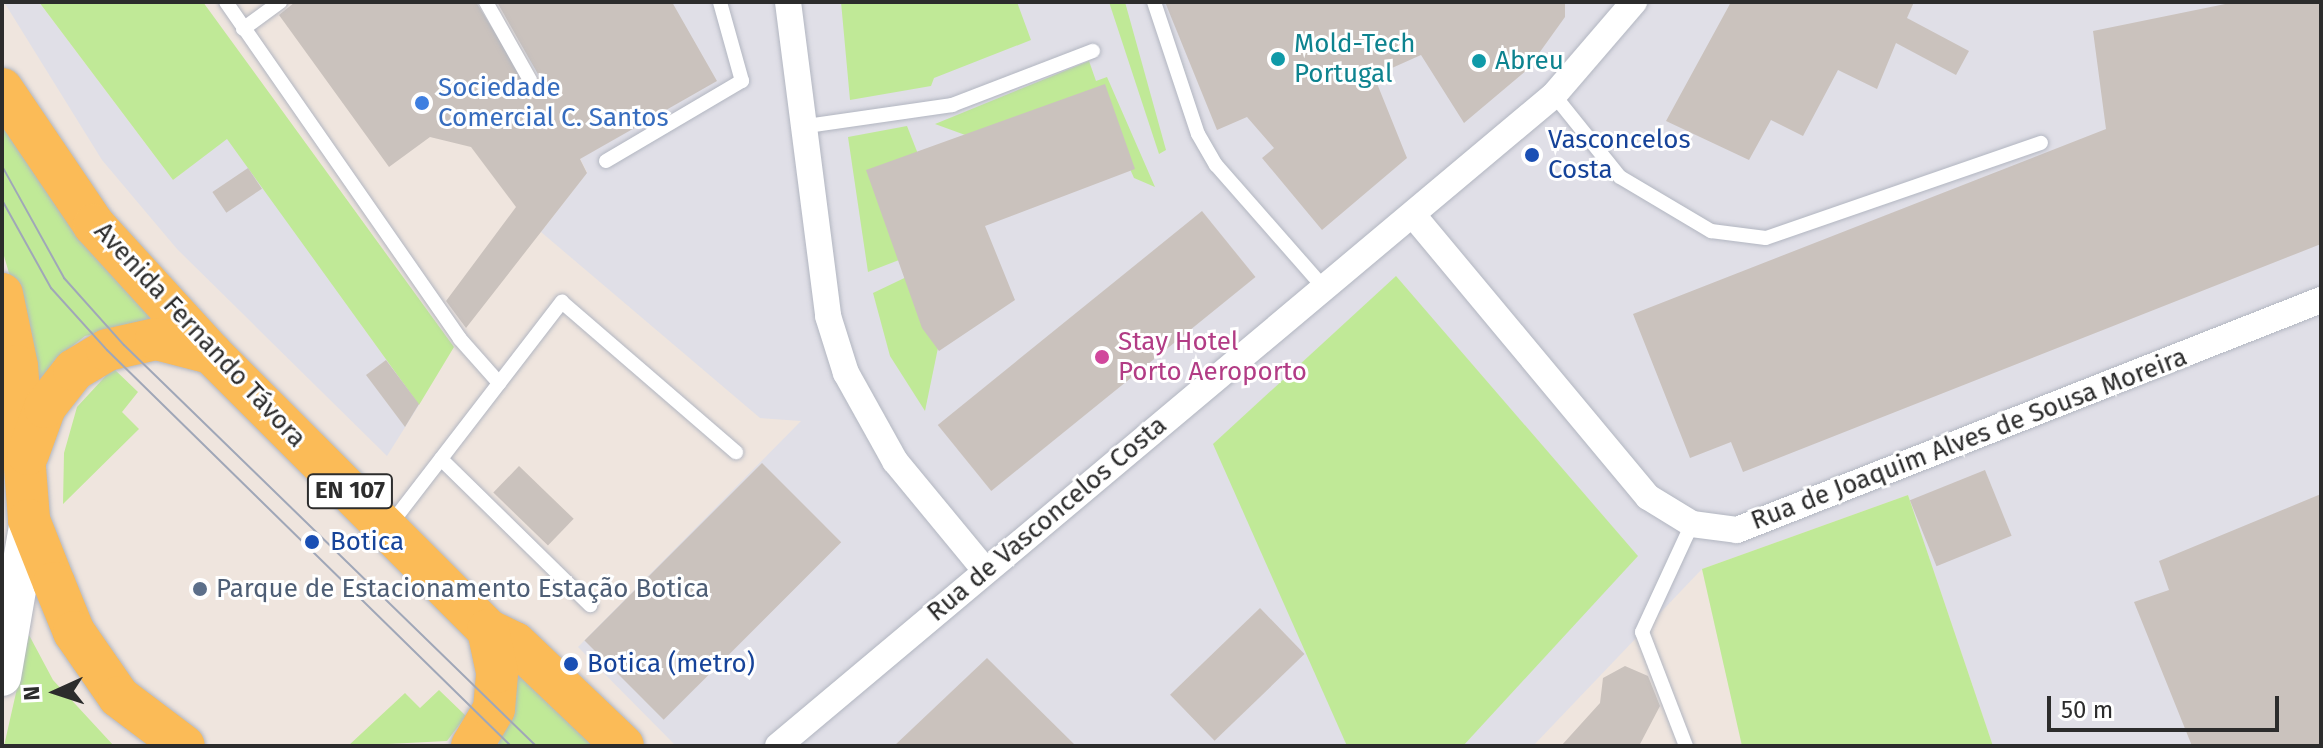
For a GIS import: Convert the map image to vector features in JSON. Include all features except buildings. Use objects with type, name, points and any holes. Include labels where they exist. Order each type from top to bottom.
[{"type":"main road","name":"Avenida Fernando Távora","points":[[2,89],[94,225],[211,353],[488,630],[515,643],[623,746]]},
{"type":"main road","points":[[2,294],[26,459],[29,520],[2,677]]},
{"type":"main road","points":[[26,459],[45,407],[74,370],[107,350],[156,339],[211,353]]},
{"type":"main road","points":[[29,520],[74,632],[119,697],[184,746]]},
{"type":"main road","points":[[472,746],[494,709],[497,672],[488,630]]},
{"type":"street","points":[[788,2],[799,127],[828,316],[846,373],[895,461],[984,569]]},
{"type":"street","name":"Rua de Vasconcelos Costa","points":[[778,746],[984,569],[1554,95],[1634,2]]},
{"type":"street","name":"Rua de Joaquim Alves de Sousa Moreira","points":[[1413,215],[1648,497],[1692,524],[1737,530],[2321,300]]},
{"type":"lane","points":[[226,2],[460,339],[499,383]]},
{"type":"lane","points":[[243,29],[280,2]]},
{"type":"lane","points":[[486,2],[530,80]]},
{"type":"lane","points":[[606,161],[742,81],[720,2]]},
{"type":"lane","points":[[1154,2],[1198,134],[1216,165],[1324,288]]},
{"type":"lane","points":[[799,127],[952,105],[1093,51]]},
{"type":"lane","points":[[1554,95],[1620,177],[1711,231],[1766,238],[2041,143]]},
{"type":"lane","points":[[388,529],[562,302],[736,452]]},
{"type":"lane","points":[[441,459],[590,605]]},
{"type":"lane","points":[[1686,746],[1642,632],[1692,524]]},
{"type":"shaded area","points":[[4,2],[39,2],[173,180],[227,138],[419,405],[387,456],[177,249],[102,160]]},
{"type":"shaded area","points":[[499,2],[2321,2],[2321,746],[1993,746],[1908,495],[1702,569],[1533,746],[676,746],[578,647],[801,421],[760,418],[541,232],[587,172]]},
{"type":"green space","points":[[39,2],[203,2],[454,347],[419,405],[227,139],[173,180]]},
{"type":"green space","points":[[841,2],[1017,2],[1031,40],[934,78],[931,86],[850,100]]},
{"type":"green space","points":[[1109,2],[1125,2],[1166,150],[1159,154]]},
{"type":"green space","points":[[1089,61],[1096,81],[1107,77],[1155,187],[1134,178],[1101,104],[968,136],[935,124]]},
{"type":"green space","points":[[2,122],[60,208],[160,320],[85,336],[55,360],[41,384],[2,249]]},
{"type":"green space","points":[[907,126],[918,154],[912,255],[868,272],[848,137]]},
{"type":"green space","points":[[919,271],[940,338],[925,411],[890,356],[873,293]]},
{"type":"green space","points":[[1396,276],[1638,556],[1463,746],[1347,746],[1213,444]]},
{"type":"green space","points":[[113,368],[138,392],[122,412],[139,429],[63,504],[64,453],[77,407]]},
{"type":"green space","points":[[1908,495],[1993,746],[1742,746],[1702,569]]},
{"type":"green space","points":[[29,635],[53,680],[114,746],[4,746]]},
{"type":"green space","points":[[515,672],[597,746],[498,746]]},
{"type":"green space","points":[[439,690],[466,716],[447,741],[348,746],[405,693],[420,708]]},
{"type":"tram line","points":[[2,166],[64,278],[124,345],[536,746]]},
{"type":"tram line","points":[[2,200],[51,288],[107,350],[511,746]]},
{"type":"place","name":"Mold-Tech Portugal","points":[[1278,59]]},
{"type":"place","name":"Abreu","points":[[1479,61]]},
{"type":"place","name":"Sociedade Comercial C. Santos","points":[[422,103]]},
{"type":"place","name":"Vasconcelos Costa","points":[[1532,155]]},
{"type":"place","name":"Stay Hotel Porto Aeroporto","points":[[1102,357]]},
{"type":"place","name":"Botica","points":[[312,542]]},
{"type":"place","name":"Parque de Estacionamento Estação Botica","points":[[200,589]]},
{"type":"place","name":"Botica (metro)","points":[[571,664]]}]
